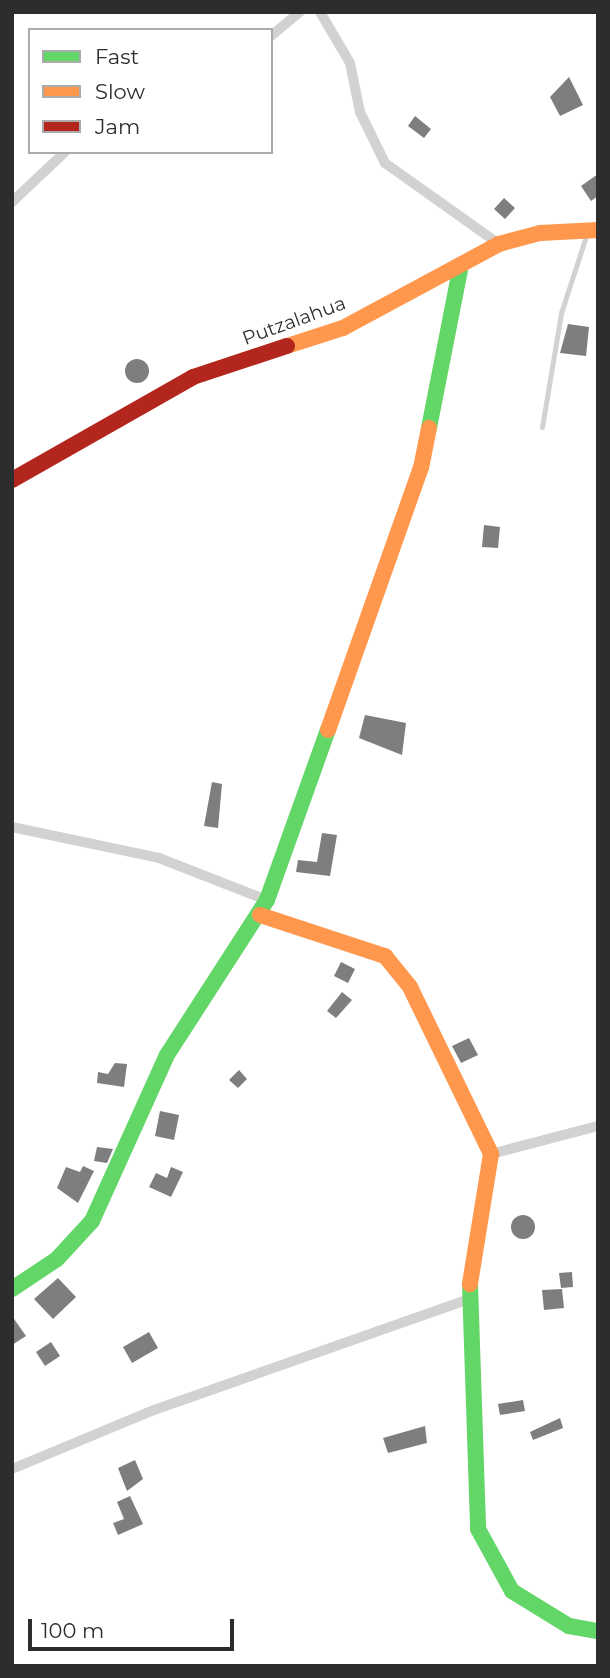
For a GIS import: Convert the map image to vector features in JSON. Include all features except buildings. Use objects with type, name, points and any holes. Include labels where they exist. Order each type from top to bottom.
[{"type":"street","points":[[273,34],[300,12]]},
{"type":"street","points":[[320,12],[350,63],[360,112],[385,163],[499,244]]},
{"type":"street","points":[[12,202],[63,154]]},
{"type":"street","name":"Putzalahua","points":[[12,480],[193,377],[292,348],[460,270],[499,244],[594,229]]},
{"type":"street","points":[[12,1289],[57,1259],[92,1221],[167,1055],[263,908],[421,468],[460,270]]},
{"type":"street","points":[[12,827],[159,858],[263,908],[385,956],[398,970],[491,1154],[467,1300],[478,1529],[512,1591],[569,1626],[598,1631]]},
{"type":"street","points":[[491,1154],[598,1126]]},
{"type":"street","points":[[12,1469],[154,1410],[467,1300]]},
{"type":"lane","points":[[542,427],[561,313],[594,229]]},
{"type":"traffic: fast","points":[[429,428],[460,270]]},
{"type":"traffic: fast","points":[[12,1289],[57,1259],[92,1221],[167,1055],[267,900],[328,730]]},
{"type":"traffic: fast","points":[[470,1284],[478,1529],[512,1591],[569,1626],[598,1631]]},
{"type":"traffic: slow","points":[[287,346],[343,328],[499,244],[540,233],[598,230]]},
{"type":"traffic: slow","points":[[328,730],[421,468],[429,428]]},
{"type":"traffic: slow","points":[[260,915],[385,956],[410,987],[491,1154],[470,1284]]},
{"type":"traffic: jam","points":[[12,480],[193,377],[287,346]]}]
